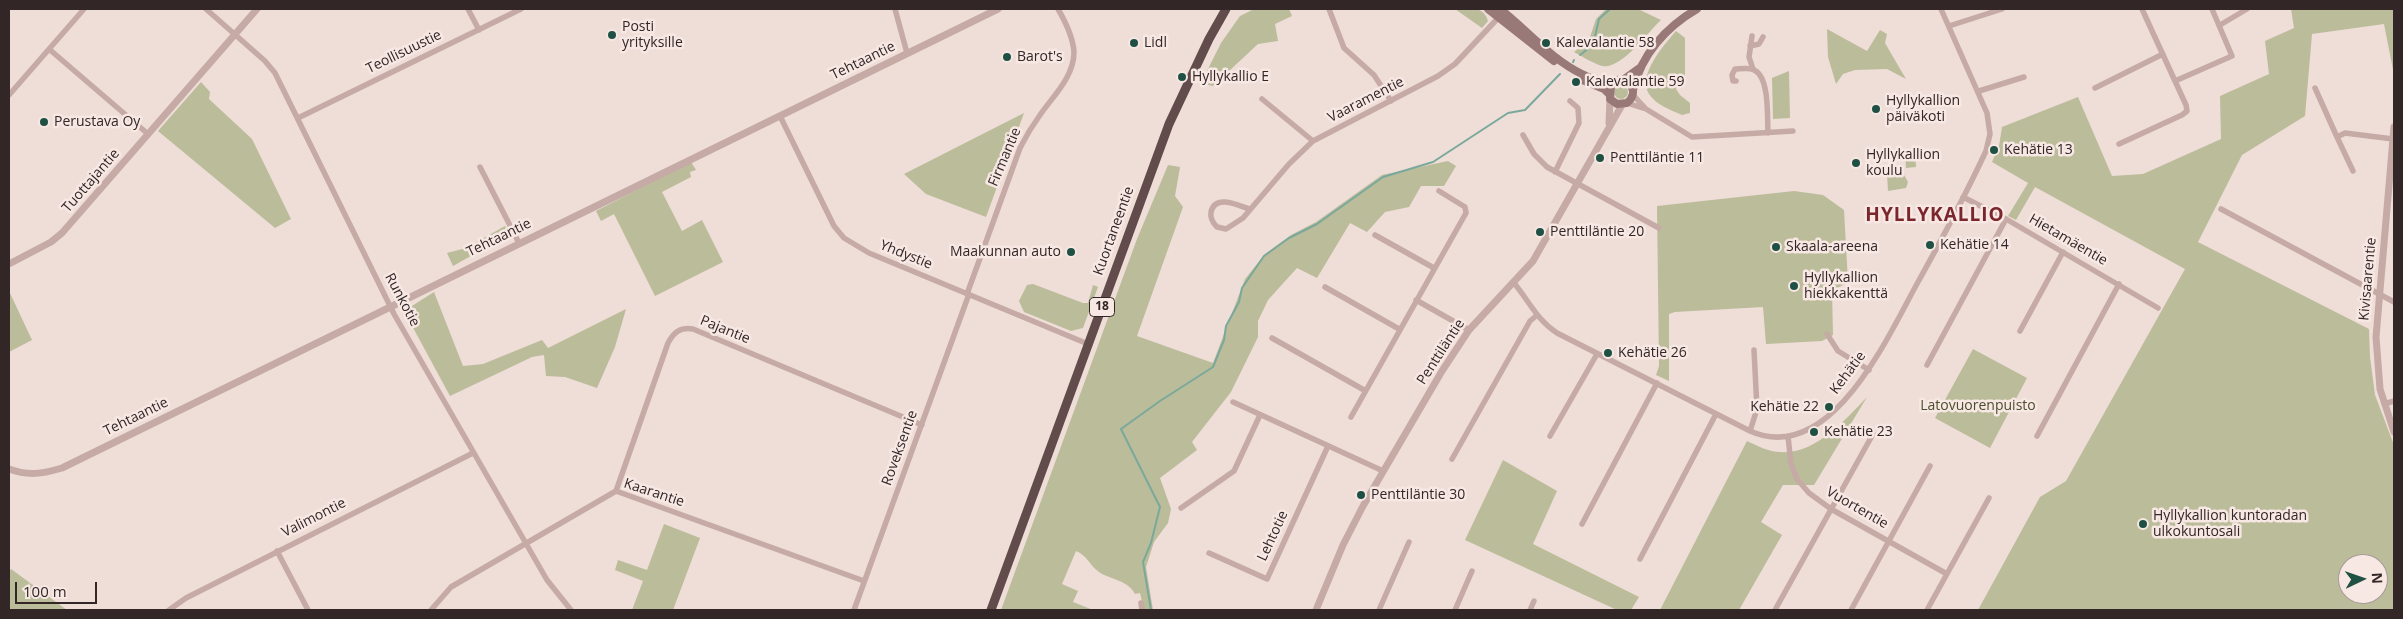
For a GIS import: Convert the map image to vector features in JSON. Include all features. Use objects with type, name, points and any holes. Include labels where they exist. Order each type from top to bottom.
[{"type":"highway","name":"Kuortaneentie","points":[[991,610],[1169,124],[1209,39],[1226,9]]},
{"type":"main road","points":[[1488,9],[1502,12],[1564,64],[1578,72],[1602,81],[1620,80],[1631,85],[1633,93]]},
{"type":"main road","points":[[1502,12],[1578,78],[1604,89],[1610,96],[1624,104],[1633,93],[1641,67],[1663,34],[1697,9]]},
{"type":"main road","points":[[1610,96],[1611,86],[1641,67]]},
{"type":"street","points":[[9,95],[84,9]]},
{"type":"street","name":"Runkotie","points":[[206,9],[270,67],[298,118],[390,306],[547,580],[571,610]]},
{"type":"street","name":"Tuottajantie","points":[[9,264],[51,242],[62,232],[257,9]]},
{"type":"street","points":[[468,9],[479,30]]},
{"type":"street","name":"Teollisuustie","points":[[298,118],[521,9]]},
{"type":"street","points":[[895,9],[907,53]]},
{"type":"street","name":"Tehtaantie","points":[[9,469],[24,474],[42,474],[62,468],[519,242],[998,9]]},
{"type":"street","name":"Firmantie","points":[[968,294],[1020,148],[1028,131],[1060,89],[1072,65],[1074,52],[1071,37],[1058,9]]},
{"type":"street","points":[[1329,9],[1344,48],[1374,75],[1391,101]]},
{"type":"street","name":"Kehätie","points":[[1514,283],[1544,325],[1750,432],[1769,438],[1788,436],[1802,432],[1816,424],[1851,394],[1869,370],[1986,151],[1989,141],[1989,121],[1979,91],[1941,9]]},
{"type":"street","points":[[1949,26],[2002,9]]},
{"type":"street","points":[[2119,144],[2187,111],[2175,80],[2142,9]]},
{"type":"street","points":[[2175,80],[2232,56],[2212,9]]},
{"type":"street","points":[[2220,25],[2248,9]]},
{"type":"street","name":"Vaaramentie","points":[[1249,209],[1222,202],[1216,204],[1211,210],[1210,217],[1217,227],[1226,230],[1243,218],[1289,164],[1313,141],[1424,84],[1455,64],[1502,12]]},
{"type":"street","points":[[1752,36],[1748,57],[1753,69],[1760,74],[1764,84],[1768,133]]},
{"type":"street","points":[[1750,46],[1759,44],[1763,37]]},
{"type":"street","points":[[49,49],[148,134]]},
{"type":"street","points":[[2094,88],[2163,54]]},
{"type":"street","points":[[1736,82],[1732,81],[1735,69],[1753,69]]},
{"type":"street","points":[[1979,91],[2024,78]]},
{"type":"street","points":[[2315,88],[2353,171]]},
{"type":"street","points":[[1633,93],[1646,109]]},
{"type":"street","name":"Penttiläntie","points":[[1610,96],[1610,123]]},
{"type":"street","points":[[1262,99],[1313,141]]},
{"type":"street","points":[[1555,172],[1579,123],[1578,108],[1570,101]]},
{"type":"street","points":[[1624,104],[1646,109],[1692,136],[1793,131]]},
{"type":"street","name":"Penttiläntie","points":[[1316,610],[1343,544],[1383,471],[1442,371],[1469,330],[1514,283],[1545,242],[1610,123],[1624,104]]},
{"type":"street","name":"Yhdystie","points":[[780,116],[824,208],[844,238],[869,253],[1088,344]]},
{"type":"street","name":"Kivisaarentie","points":[[2394,127],[2379,293],[2376,358],[2384,404],[2394,432]]},
{"type":"street","points":[[2337,136],[2345,133],[2393,141]]},
{"type":"street","points":[[1523,135],[1539,160],[1555,172],[1659,228]]},
{"type":"street","points":[[480,167],[519,242]]},
{"type":"street","points":[[1350,417],[1466,213],[1465,207],[1462,204],[1439,191]]},
{"type":"street","name":"Hietamäentie","points":[[1963,197],[2006,219],[2158,308]]},
{"type":"street","points":[[2221,209],[2394,302]]},
{"type":"street","points":[[1927,365],[2006,219]]},
{"type":"street","points":[[1375,235],[1434,268]]},
{"type":"street","points":[[2020,331],[2063,252]]},
{"type":"street","points":[[2037,436],[2119,284]]},
{"type":"street","points":[[1325,287],[1399,329]]},
{"type":"street","name":"Roveksentie","points":[[854,610],[968,294]]},
{"type":"street","points":[[1416,300],[1469,330]]},
{"type":"street","points":[[1452,459],[1530,321],[1536,316]]},
{"type":"street","name":"Pajantie","points":[[616,491],[668,343],[679,330],[693,329],[922,425]]},
{"type":"street","points":[[1827,334],[1838,351],[1869,370]]},
{"type":"street","points":[[1272,338],[1364,390]]},
{"type":"street","points":[[1750,432],[1757,409],[1754,350]]},
{"type":"street","points":[[1550,436],[1597,354]]},
{"type":"street","points":[[1582,524],[1656,383]]},
{"type":"street","points":[[2384,404],[2394,401]]},
{"type":"street","points":[[1232,402],[1383,471]]},
{"type":"street","points":[[1640,559],[1716,414]]},
{"type":"street","points":[[1181,508],[1234,471],[1260,416]]},
{"type":"street","points":[[1775,610],[1873,434]]},
{"type":"street","name":"Vuortentie","points":[[1788,436],[1791,464],[1797,479],[1808,493],[1831,509],[1947,574]]},
{"type":"street","name":"Lehtotie","points":[[1209,553],[1267,579],[1328,446]]},
{"type":"street","name":"Valimontie","points":[[169,610],[186,598],[277,551],[474,453]]},
{"type":"street","points":[[1851,610],[1930,466]]},
{"type":"street","name":"Kaarantie","points":[[431,610],[451,586],[616,491],[864,581]]},
{"type":"street","points":[[1927,610],[1989,498]]},
{"type":"street","points":[[1379,610],[1409,542]]},
{"type":"street","points":[[277,551],[308,610]]},
{"type":"street","points":[[1455,610],[1472,571]]},
{"type":"street","points":[[1530,610],[1534,601]]},
{"type":"street","points":[[1141,603],[1142,610]]},
{"type":"green space","points":[[1254,9],[1289,9],[1292,16],[1275,24],[1278,41],[1258,44],[1213,86],[1201,83],[1221,43],[1240,16]]},
{"type":"green space","points":[[1455,9],[1479,10],[1483,12],[1488,21],[1482,28]]},
{"type":"green space","points":[[1606,9],[1638,9],[1661,20],[1625,57],[1609,66],[1602,66],[1574,52],[1589,40],[1596,19]]},
{"type":"green space","points":[[2291,9],[2394,9],[2394,75],[2384,24],[2312,34],[2305,116],[2242,155],[2198,242],[2369,329],[2370,357],[2375,395],[2394,445],[2394,610],[1978,610],[2040,497],[2066,481],[2185,269],[2035,187],[2016,220],[2008,216],[2028,183],[1992,162],[1999,146],[2002,127],[2078,97],[2112,176],[2143,174],[2221,139],[2220,96],[2269,74],[2265,41],[2294,28]]},
{"type":"green space","points":[[1827,29],[1867,51],[1880,30],[1887,34],[1885,43],[1906,79],[1887,69],[1855,70],[1843,74],[1836,84],[1828,57]]},
{"type":"green space","points":[[1676,31],[1685,38],[1685,81],[1679,83],[1676,89],[1690,103],[1690,113],[1682,115],[1664,107],[1652,98],[1646,86],[1649,69]]},
{"type":"green space","points":[[1789,71],[1790,118],[1773,119],[1772,78]]},
{"type":"green space","points":[[201,82],[210,92],[209,99],[252,139],[291,219],[275,228],[158,131]]},
{"type":"green space","points":[[1618,85],[1624,85],[1628,92],[1624,99],[1618,99],[1614,95],[1614,89]]},
{"type":"green space","points":[[1024,113],[986,217],[926,194],[904,174]]},
{"type":"green space","points":[[1905,150],[1915,150],[1916,167],[1906,168]]},
{"type":"green space","points":[[1448,161],[1456,166],[1444,186],[1421,186],[1409,207],[1385,212],[1367,232],[1350,223],[1317,278],[1297,268],[1268,300],[1258,321],[1258,337],[1231,392],[1192,442],[1197,450],[1160,478],[1171,509],[1168,523],[1154,542],[1146,567],[1153,610],[1144,610],[1140,593],[1135,594],[1124,583],[1099,572],[1083,555],[1076,551],[1062,584],[1078,591],[1073,602],[1093,610],[1001,610],[1137,239],[1168,165],[1180,167],[1175,196],[1183,207],[1137,336],[1213,363],[1245,279],[1265,254],[1291,235],[1316,222],[1382,175]]},
{"type":"green space","points":[[691,162],[696,170],[690,172],[691,177],[662,192],[682,231],[702,220],[723,262],[655,296],[614,214],[601,221],[596,211]]},
{"type":"green space","points":[[1897,171],[1904,175],[1908,182],[1906,188],[1888,191],[1887,174]]},
{"type":"green space","points":[[1794,191],[1823,195],[1844,210],[1848,282],[1832,291],[1833,335],[1822,341],[1766,344],[1763,307],[1675,312],[1669,314],[1669,381],[1656,375],[1659,366],[1657,206]]},
{"type":"green space","points":[[505,226],[510,234],[453,266],[447,253],[466,248]]},
{"type":"green space","points":[[1033,284],[1083,303],[1088,303],[1093,285],[1098,287],[1083,328],[1071,331],[1024,312],[1019,301],[1027,285]]},
{"type":"green space","points":[[9,291],[32,340],[9,352]]},
{"type":"green space","points":[[434,292],[463,366],[483,364],[542,340],[548,348],[626,309],[615,347],[597,388],[565,377],[546,376],[544,355],[532,357],[450,396],[404,311]]},
{"type":"green space","name":"Latovuorenpuisto","points":[[1973,349],[2027,378],[1990,448],[1935,418]]},
{"type":"green space","points":[[1867,397],[1814,485],[1783,485],[1761,522],[1782,535],[1739,610],[1660,610],[1747,441],[1776,452],[1805,448],[1817,442],[1839,425]]},
{"type":"green space","points":[[1503,460],[1557,491],[1533,544],[1639,597],[1631,610],[1617,610],[1465,540]]},
{"type":"green space","points":[[664,524],[700,538],[673,610],[632,610],[643,581],[615,570],[618,560],[647,570]]},
{"type":"green space","points":[[11,569],[67,610],[9,610],[9,572]]},
{"type":"waterway","points":[[1580,55],[1593,45],[1599,19],[1610,9]]},
{"type":"waterway","points":[[1151,610],[1143,562],[1151,543],[1160,507],[1121,429],[1213,367],[1224,340],[1226,326],[1239,302],[1242,288],[1264,256],[1289,238],[1317,224],[1383,177],[1433,162],[1508,113],[1525,110],[1560,74]]},
{"type":"place","name":"Posti yrityksille","points":[[612,35]]},
{"type":"place","name":"Lidl","points":[[1134,43]]},
{"type":"place","name":"Kalevalantie 58","points":[[1546,43]]},
{"type":"place","name":"Barot's","points":[[1007,57]]},
{"type":"place","name":"Hyllykallio E","points":[[1182,77]]},
{"type":"place","name":"Kalevalantie 59","points":[[1576,82]]},
{"type":"place","name":"Hyllykallion päiväkoti","points":[[1876,109]]},
{"type":"place","name":"Perustava Oy","points":[[44,122]]},
{"type":"place","name":"Kehätie 13","points":[[1994,150]]},
{"type":"place","name":"Penttiläntie 11","points":[[1600,158]]},
{"type":"place","name":"Hyllykallion koulu","points":[[1856,163]]},
{"type":"place","name":"Penttiläntie 20","points":[[1540,232]]},
{"type":"place","name":"Kehätie 14","points":[[1930,245]]},
{"type":"place","name":"Skaala-areena","points":[[1776,247]]},
{"type":"place","name":"Maakunnan auto","points":[[1071,252]]},
{"type":"place","name":"Hyllykallion hiekkakenttä","points":[[1794,286]]},
{"type":"place","name":"Kehätie 26","points":[[1608,353]]},
{"type":"place","name":"Kehätie 22","points":[[1829,407]]},
{"type":"place","name":"Kehätie 23","points":[[1814,432]]},
{"type":"place","name":"Penttiläntie 30","points":[[1361,495]]},
{"type":"place","name":"Hyllykallion kuntoradan ulkokuntosali","points":[[2143,524]]},
{"type":"district","name":"HYLLYKALLIO","points":[[1935,216]]}]
